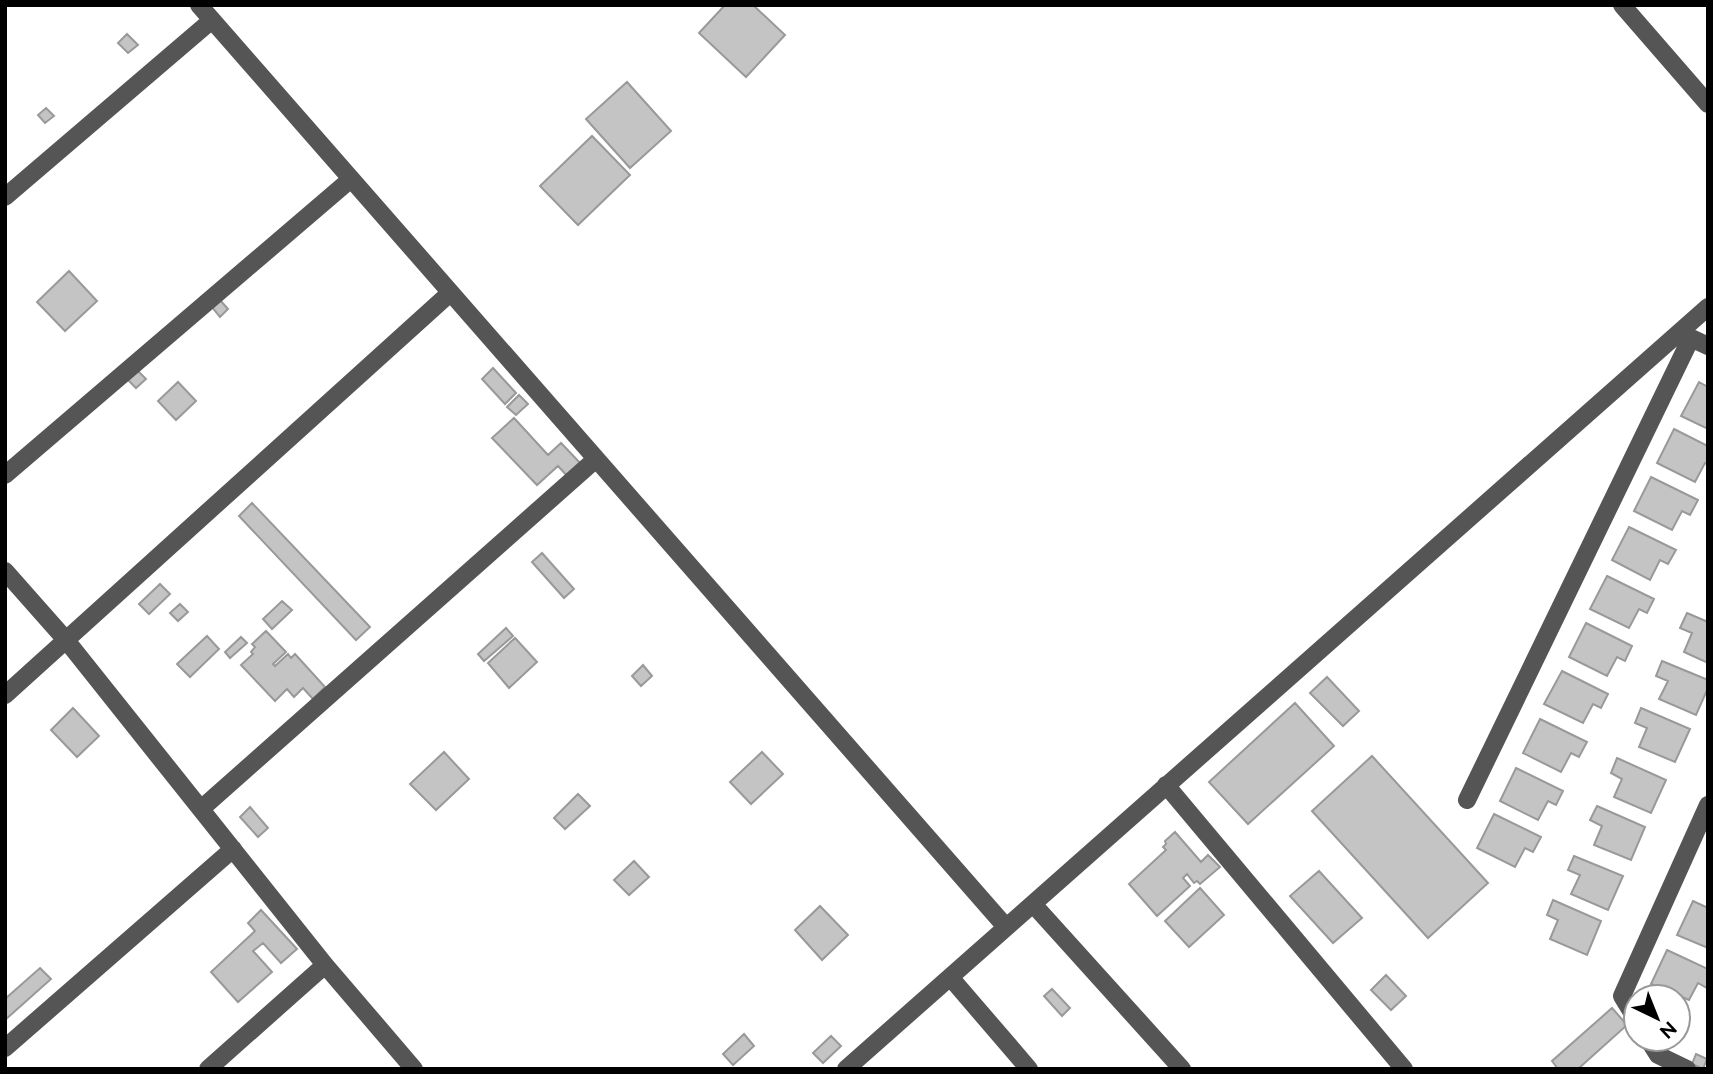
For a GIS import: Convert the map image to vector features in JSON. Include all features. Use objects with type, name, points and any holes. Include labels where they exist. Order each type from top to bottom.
[{"type":"street","points":[[199,5],[1006,927]]},
{"type":"street","points":[[1622,5],[1708,104]]},
{"type":"street","points":[[5,197],[212,20]]},
{"type":"street","points":[[5,475],[351,179]]},
{"type":"street","points":[[5,695],[450,293]]},
{"type":"street","points":[[846,1069],[1708,307]]},
{"type":"street","points":[[1467,800],[1691,338],[1708,346]]},
{"type":"street","points":[[201,809],[596,458]]},
{"type":"street","points":[[5,571],[66,640],[326,965],[414,1069]]},
{"type":"street","points":[[1166,785],[1404,1069]]},
{"type":"street","points":[[1628,983],[1708,805]]},
{"type":"street","points":[[5,1048],[233,849]]},
{"type":"street","points":[[1033,904],[1182,1069]]},
{"type":"street","points":[[208,1069],[326,965]]},
{"type":"street","points":[[950,977],[1029,1069]]},
{"type":"street","points":[[1657,1053],[1687,1069]]},
{"type":"building","points":[[725,5],[753,5],[785,35],[746,77],[699,33]]},
{"type":"building","points":[[127,34],[138,45],[128,53],[118,43]]},
{"type":"building","points":[[627,82],[671,131],[630,168],[586,119]]},
{"type":"building","points":[[46,108],[54,116],[45,123],[38,115]]},
{"type":"building","points":[[592,136],[630,175],[578,225],[540,186]]},
{"type":"building","points":[[69,271],[97,301],[65,331],[37,302]]},
{"type":"building","points":[[220,300],[228,309],[220,317],[212,307]]},
{"type":"building","points":[[493,368],[516,393],[505,404],[482,379]]},
{"type":"building","points":[[138,371],[146,379],[136,388],[128,380]]},
{"type":"building","points":[[178,382],[196,401],[176,420],[158,401]]},
{"type":"building","points":[[1699,382],[1708,387],[1708,429],[1681,416]]},
{"type":"building","points":[[519,395],[528,404],[516,415],[507,407]]},
{"type":"building","points":[[514,418],[548,455],[561,443],[583,466],[570,479],[558,466],[537,485],[492,438]]},
{"type":"building","points":[[1674,429],[1708,446],[1708,464],[1705,463],[1695,482],[1657,463]]},
{"type":"building","points":[[1651,477],[1698,500],[1690,515],[1682,511],[1672,530],[1634,511]]},
{"type":"building","points":[[252,503],[370,627],[356,640],[239,516]]},
{"type":"building","points":[[1629,527],[1676,550],[1668,564],[1660,560],[1650,580],[1612,560]]},
{"type":"building","points":[[542,553],[574,589],[564,598],[532,562]]},
{"type":"building","points":[[1607,576],[1654,599],[1647,613],[1639,609],[1629,628],[1590,609]]},
{"type":"building","points":[[160,584],[170,594],[149,614],[139,604]]},
{"type":"building","points":[[282,601],[292,610],[272,629],[263,619]]},
{"type":"building","points":[[180,604],[188,612],[178,621],[170,613]]},
{"type":"building","points":[[1687,613],[1708,622],[1708,663],[1684,652],[1692,633],[1680,628]]},
{"type":"building","points":[[1586,623],[1632,646],[1625,661],[1617,657],[1607,676],[1569,657]]},
{"type":"building","points":[[506,628],[513,636],[484,661],[478,654]]},
{"type":"building","points":[[266,631],[286,652],[273,664],[275,666],[288,654],[291,658],[295,654],[325,687],[313,699],[303,688],[294,697],[287,689],[275,701],[241,665],[253,654],[251,652],[255,647],[252,644]]},
{"type":"building","points":[[207,636],[219,649],[190,677],[177,664]]},
{"type":"building","points":[[241,637],[247,643],[230,658],[225,652]]},
{"type":"building","points":[[515,638],[537,662],[509,688],[488,663]]},
{"type":"building","points":[[1662,661],[1708,680],[1708,688],[1696,715],[1659,699],[1668,681],[1656,676]]},
{"type":"building","points":[[643,665],[652,676],[641,686],[632,676]]},
{"type":"building","points":[[1562,671],[1608,694],[1601,708],[1593,704],[1583,723],[1544,704]]},
{"type":"building","points":[[1327,677],[1359,711],[1343,726],[1310,693]]},
{"type":"building","points":[[1295,703],[1334,746],[1248,824],[1209,782]]},
{"type":"building","points":[[73,708],[99,736],[77,757],[51,730]]},
{"type":"building","points":[[1641,708],[1690,729],[1675,762],[1639,747],[1647,728],[1635,723]]},
{"type":"building","points":[[1540,719],[1587,742],[1579,757],[1571,753],[1561,772],[1523,753]]},
{"type":"building","points":[[444,752],[469,779],[436,810],[410,784]]},
{"type":"building","points":[[762,752],[783,774],[751,804],[730,782]]},
{"type":"building","points":[[1372,756],[1488,883],[1428,938],[1312,811]]},
{"type":"building","points":[[1617,758],[1666,780],[1651,813],[1614,797],[1622,779],[1611,773]]},
{"type":"building","points":[[1516,768],[1563,791],[1556,805],[1548,801],[1538,820],[1500,801]]},
{"type":"building","points":[[578,794],[590,806],[565,829],[554,818]]},
{"type":"building","points":[[1597,806],[1645,827],[1631,860],[1594,845],[1602,826],[1590,820]]},
{"type":"building","points":[[250,807],[268,828],[258,837],[240,817]]},
{"type":"building","points":[[1494,814],[1541,837],[1533,852],[1525,848],[1515,867],[1477,848]]},
{"type":"building","points":[[1175,832],[1201,862],[1208,855],[1220,867],[1200,884],[1197,881],[1194,883],[1187,874],[1183,878],[1190,886],[1157,916],[1129,884],[1166,850],[1163,847],[1165,841]]},
{"type":"building","points":[[1574,856],[1623,876],[1608,910],[1571,894],[1580,875],[1568,870]]},
{"type":"building","points":[[634,861],[649,877],[629,895],[614,880]]},
{"type":"building","points":[[1319,871],[1362,918],[1333,943],[1290,896]]},
{"type":"building","points":[[1200,888],[1224,915],[1189,947],[1165,921]]},
{"type":"building","points":[[1553,900],[1601,921],[1587,955],[1550,939],[1558,920],[1547,915]]},
{"type":"building","points":[[1693,901],[1708,908],[1708,948],[1677,935]]},
{"type":"building","points":[[820,906],[848,935],[822,960],[795,930]]},
{"type":"building","points":[[261,910],[297,949],[281,963],[263,943],[253,951],[272,972],[238,1002],[211,972],[255,931],[248,923]]},
{"type":"building","points":[[1667,950],[1708,969],[1707,988],[1698,983],[1692,994],[1692,983],[1651,983]]},
{"type":"building","points":[[40,968],[51,979],[5,1020],[5,999]]},
{"type":"building","points":[[1386,975],[1406,996],[1391,1010],[1371,990]]},
{"type":"building","points":[[1052,989],[1070,1008],[1062,1016],[1044,996]]},
{"type":"building","points":[[1612,1008],[1622,1019],[1622,1029],[1578,1069],[1558,1069],[1552,1061]]},
{"type":"building","points":[[744,1034],[754,1046],[733,1065],[723,1054]]},
{"type":"building","points":[[831,1036],[841,1046],[823,1063],[813,1053]]},
{"type":"building","points":[[1696,1054],[1707,1059],[1703,1069],[1692,1064]]}]
